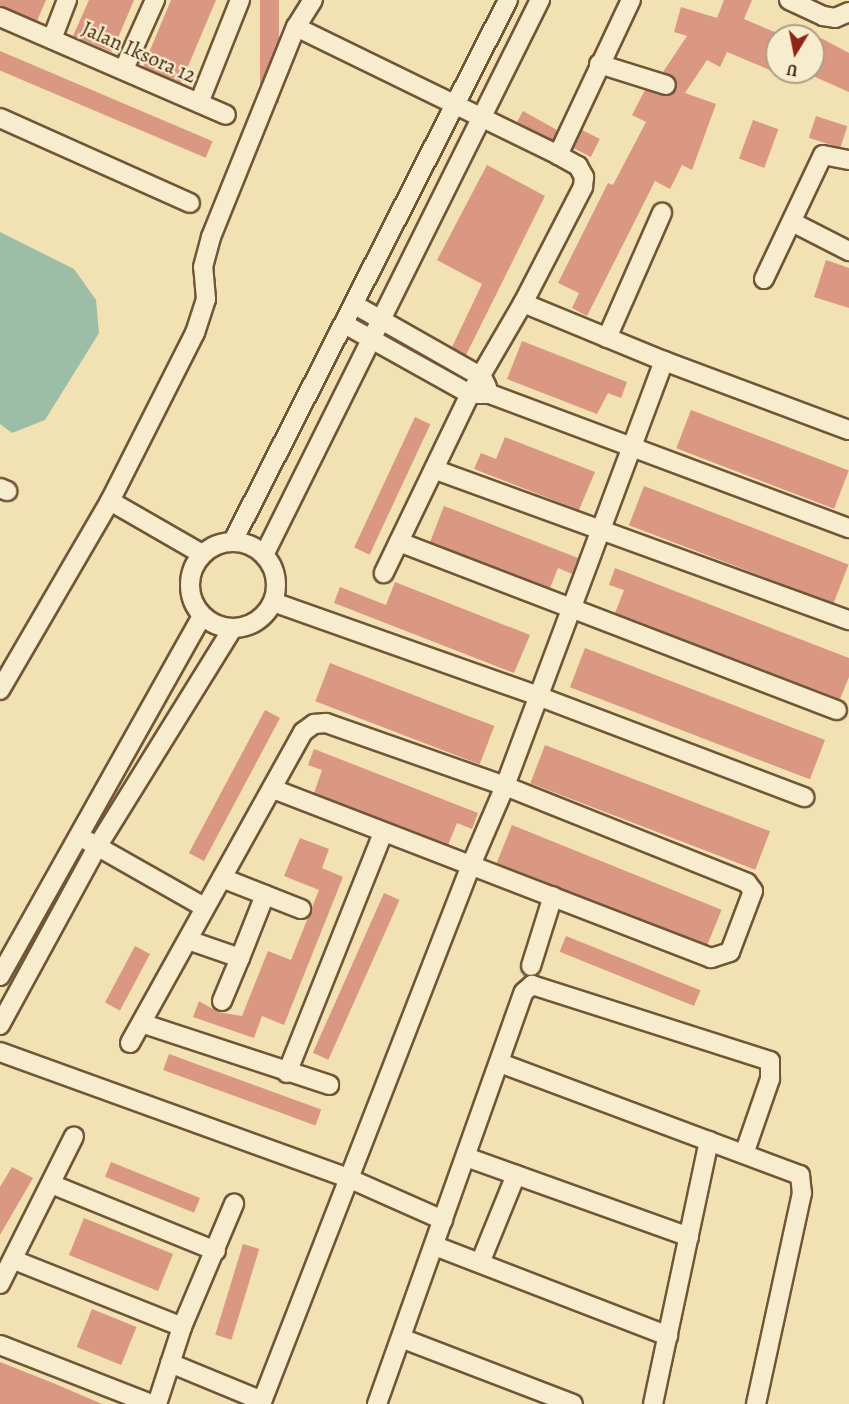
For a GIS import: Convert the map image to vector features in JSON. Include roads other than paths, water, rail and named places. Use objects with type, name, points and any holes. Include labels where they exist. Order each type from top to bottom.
[{"type":"street","points":[[52,39],[68,0]]},
{"type":"street","points":[[124,69],[155,0]]},
{"type":"street","points":[[199,103],[240,0]]},
{"type":"street","points":[[0,690],[110,501],[195,333],[206,299],[203,267],[211,237],[296,27],[313,0]]},
{"type":"street","points":[[233,542],[346,325],[508,0]]},
{"type":"street","points":[[264,555],[370,337],[540,0]]},
{"type":"street","points":[[558,155],[599,63],[631,0]]},
{"type":"street","points":[[789,0],[823,16],[835,18],[849,12]]},
{"type":"street","name":"Jalan Iksora 12","points":[[0,17],[226,115]]},
{"type":"street","points":[[296,27],[558,155],[578,166],[584,177],[583,187],[523,303],[482,377],[470,394],[436,470],[384,573]]},
{"type":"street","points":[[599,63],[666,85]]},
{"type":"street","points":[[0,118],[190,203]]},
{"type":"street","points":[[764,279],[794,223],[823,156],[849,160]]},
{"type":"street","points":[[607,338],[663,213]]},
{"type":"street","points":[[794,223],[849,251]]},
{"type":"street","points":[[523,303],[664,361],[849,430]]},
{"type":"street","points":[[355,305],[482,377],[490,394]]},
{"type":"street","points":[[346,325],[470,394],[490,394],[849,528]]},
{"type":"street","points":[[170,1363],[261,1403],[471,865],[506,786],[664,361]]},
{"type":"street","points":[[436,470],[849,620]]},
{"type":"street","points":[[110,501],[202,554]]},
{"type":"street","points":[[233,542],[250,545],[264,555],[274,569],[277,586],[273,602],[264,617],[249,626],[232,629],[216,626],[202,616],[192,602],[189,585],[192,568],[202,554],[216,545],[233,542]]},
{"type":"street","points":[[399,542],[837,710]]},
{"type":"street","points":[[273,602],[538,696],[804,797]]},
{"type":"street","points":[[0,976],[202,616]]},
{"type":"street","points":[[0,1025],[97,847],[232,629]]},
{"type":"street","points":[[130,1044],[144,1023],[204,908],[303,732],[314,724],[326,723],[506,786],[747,883],[753,891],[730,952],[711,958],[273,789]]},
{"type":"street","points":[[287,1072],[383,833]]},
{"type":"street","points":[[79,835],[204,908]]},
{"type":"street","points":[[222,878],[301,909]]},
{"type":"street","points":[[222,1001],[265,895]]},
{"type":"street","points":[[531,966],[553,896]]},
{"type":"street","points":[[188,940],[240,958]]},
{"type":"street","points":[[377,1404],[525,992],[532,985],[770,1061],[772,1068],[744,1154]]},
{"type":"street","points":[[144,1023],[328,1085]]},
{"type":"street","points":[[0,1052],[348,1178],[443,1220]]},
{"type":"street","points":[[500,1063],[800,1175],[803,1182],[756,1404]]},
{"type":"street","points":[[0,1284],[74,1136]]},
{"type":"street","points":[[654,1404],[709,1141]]},
{"type":"street","points":[[466,1157],[689,1237]]},
{"type":"street","points":[[480,1263],[516,1175]]},
{"type":"street","points":[[51,1184],[216,1251]]},
{"type":"street","points":[[158,1404],[182,1327],[234,1204]]},
{"type":"street","points":[[435,1246],[668,1336]]},
{"type":"street","points":[[14,1260],[182,1327]]},
{"type":"street","points":[[401,1338],[573,1404]]},
{"type":"street","points":[[0,1344],[151,1404]]}]
